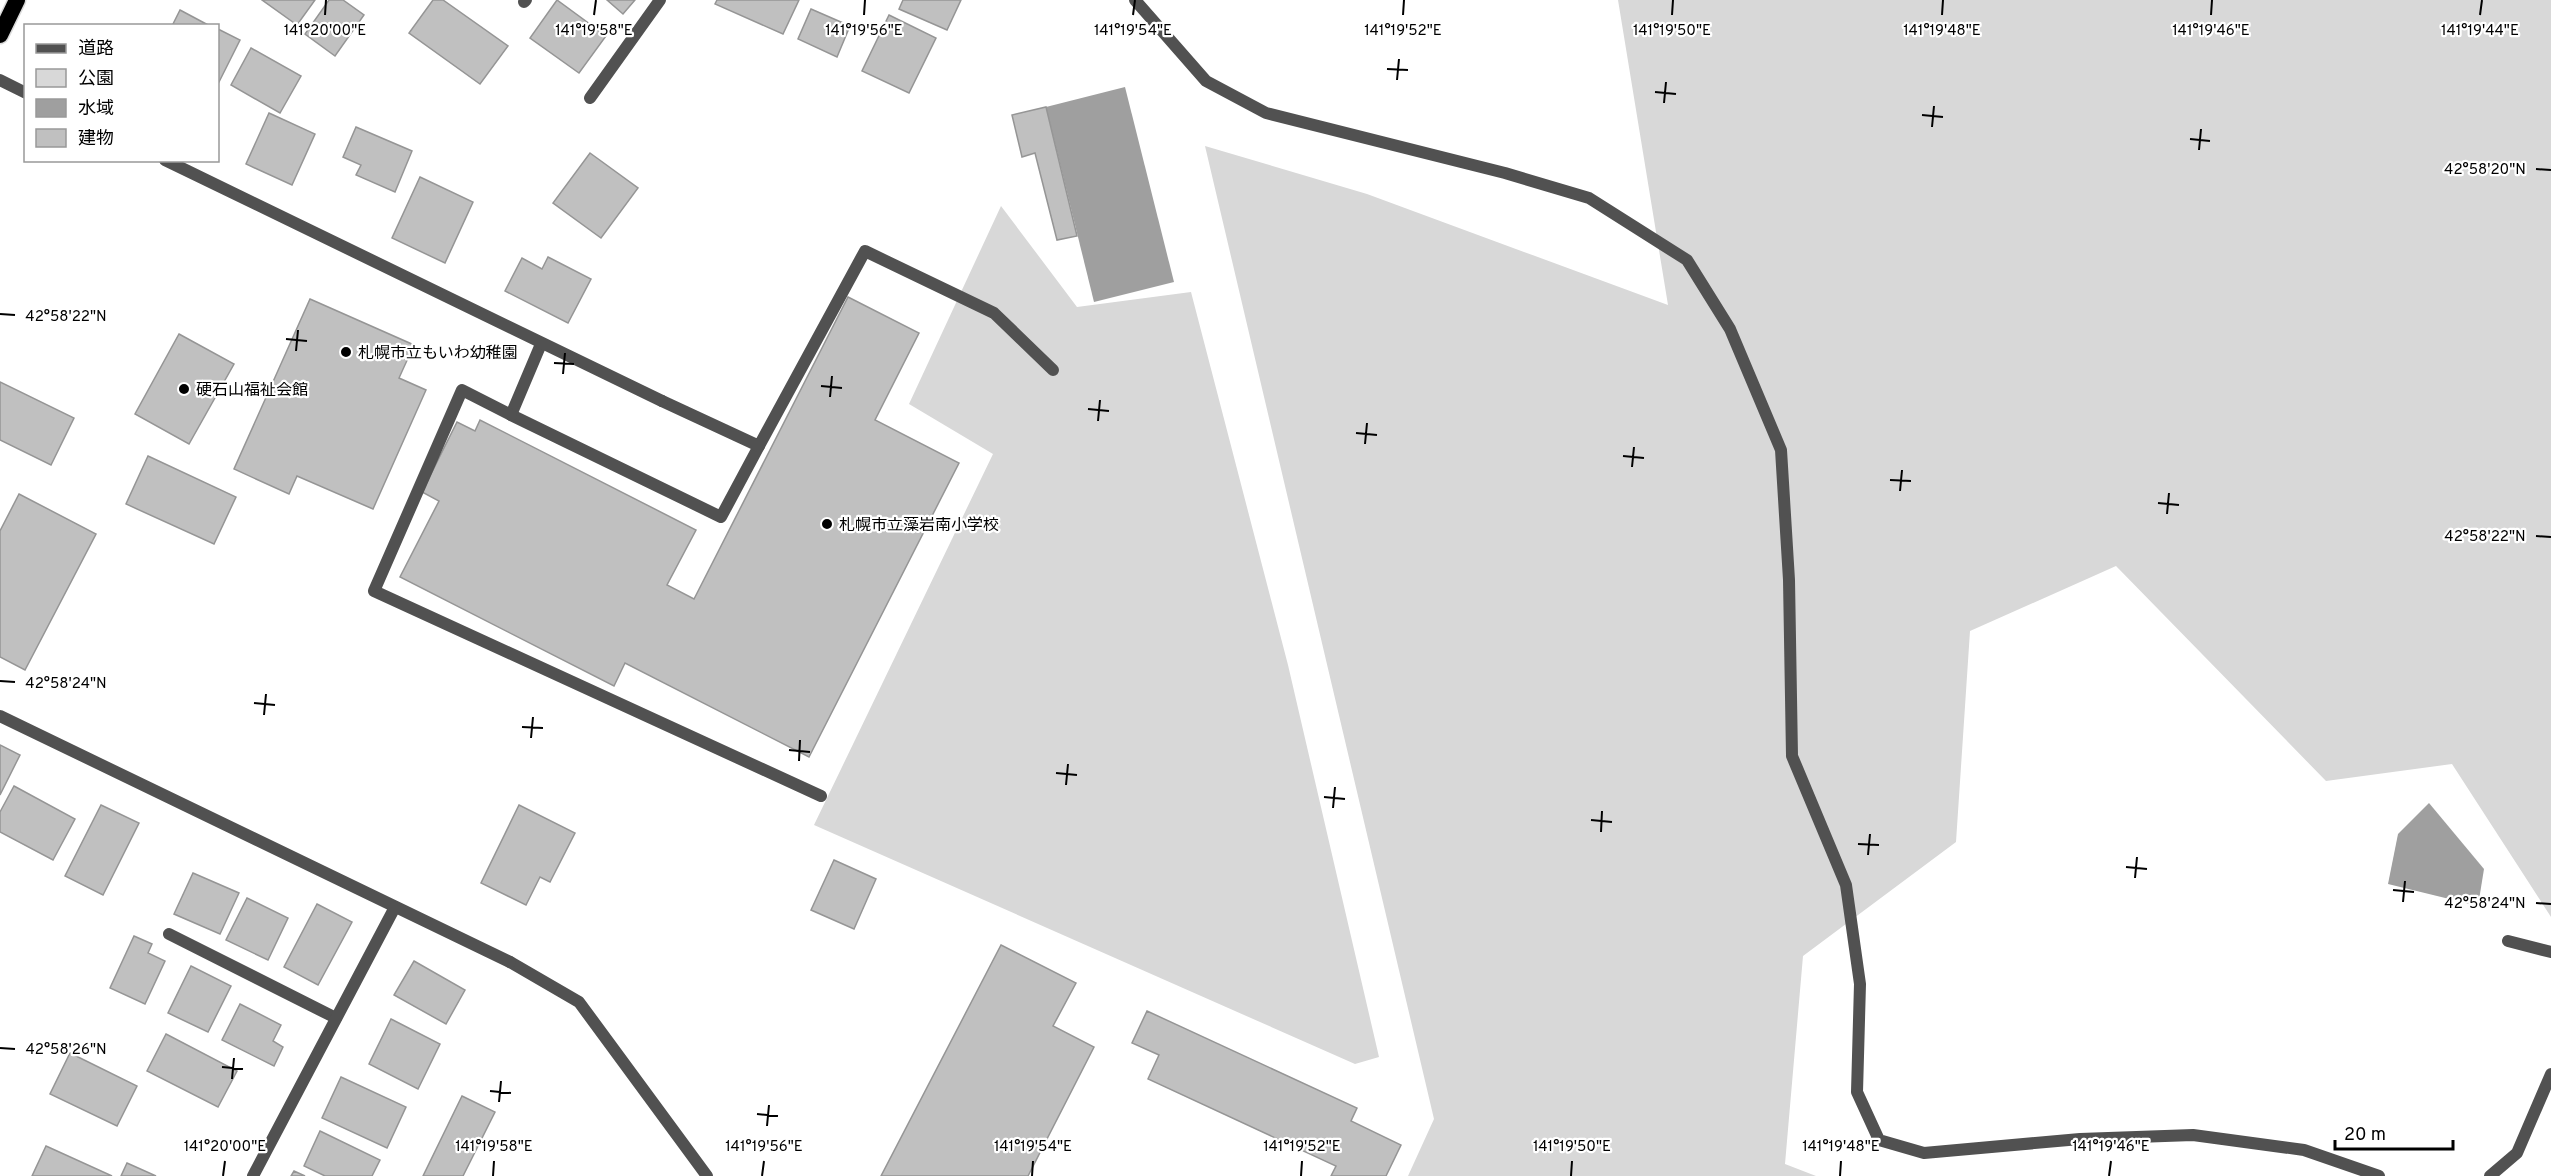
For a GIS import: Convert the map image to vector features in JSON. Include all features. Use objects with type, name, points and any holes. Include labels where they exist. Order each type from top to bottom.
[{"type":"highway","points":[[0,35],[17,0]]},
{"type":"street","points":[[590,98],[660,0]]},
{"type":"street","points":[[1135,0],[1206,81],[1266,113],[1505,172],[1589,198],[1687,260],[1730,329],[1781,450],[1789,580],[1792,756],[1846,885],[1860,984],[1857,1092],[1879,1140],[1924,1153],[2080,1139],[2193,1136],[2304,1150],[2379,1176]]},
{"type":"street","points":[[0,80],[24,92]]},
{"type":"street","points":[[169,162],[541,344],[759,446]]},
{"type":"street","points":[[821,796],[374,591],[462,390],[721,517],[865,251],[994,313],[1053,370]]},
{"type":"street","points":[[511,415],[541,344]]},
{"type":"street","points":[[0,716],[510,962],[579,1002],[707,1176]]},
{"type":"street","points":[[253,1176],[395,907]]},
{"type":"street","points":[[169,934],[336,1018]]},
{"type":"street","points":[[2508,940],[2551,952]]},
{"type":"street","points":[[2490,1176],[2517,1153],[2551,1074]]},
{"type":"green space","points":[[1618,0],[2551,0],[2551,917],[2452,764],[2326,781],[2116,566],[1970,631],[1956,842],[1803,956],[1785,1164],[1816,1176],[1408,1176],[1434,1119],[1205,146],[1367,194],[1668,305]]},
{"type":"green space","points":[[1001,206],[1077,307],[1191,292],[1288,665],[1379,1057],[1355,1064],[814,825],[993,454],[909,404]]},
{"type":"water","points":[[1125,87],[1174,282],[1094,302],[1046,107]]},
{"type":"water","points":[[2429,803],[2484,869],[2478,906],[2388,884],[2398,834]]},
{"type":"building","points":[[262,0],[315,0],[297,25]]},
{"type":"building","points":[[329,0],[343,0],[364,15],[335,56],[305,34]]},
{"type":"building","points":[[433,0],[443,0],[508,46],[480,84],[409,33]]},
{"type":"building","points":[[557,0],[606,36],[579,73],[530,38]]},
{"type":"building","points":[[607,0],[635,0],[623,14]]},
{"type":"building","points":[[717,0],[799,0],[783,34],[715,4]]},
{"type":"building","points":[[903,0],[961,0],[947,30],[899,9]]},
{"type":"building","points":[[811,9],[850,26],[837,57],[798,39]]},
{"type":"building","points":[[180,10],[206,24],[173,24]]},
{"type":"building","points":[[889,15],[936,38],[909,93],[862,71]]},
{"type":"building","points":[[219,30],[240,40],[219,82]]},
{"type":"building","points":[[251,48],[301,76],[280,113],[231,85]]},
{"type":"building","points":[[1046,107],[1077,236],[1057,240],[1035,153],[1022,157],[1012,115]]},
{"type":"building","points":[[269,113],[315,134],[292,185],[246,164]]},
{"type":"building","points":[[356,127],[412,151],[395,192],[356,175],[361,165],[343,157]]},
{"type":"building","points":[[590,153],[638,188],[601,238],[553,203]]},
{"type":"building","points":[[420,177],[473,202],[445,263],[392,238]]},
{"type":"building","points":[[548,257],[591,279],[568,323],[505,291],[522,258],[542,269]]},
{"type":"building","points":[[848,297],[919,333],[875,420],[959,463],[809,757],[625,663],[614,686],[400,577],[439,501],[422,492],[457,422],[475,431],[480,420],[696,530],[667,585],[694,599]]},
{"type":"building","points":[[310,299],[414,345],[399,378],[426,390],[373,509],[297,476],[289,494],[234,469]]},
{"type":"building","name":"硬石山福祉会館","points":[[179,334],[234,364],[189,444],[135,414]]},
{"type":"building","points":[[0,382],[74,418],[51,465],[0,440]]},
{"type":"building","points":[[148,456],[236,497],[214,544],[126,504]]},
{"type":"building","points":[[19,494],[96,534],[25,670],[0,657],[0,531]]},
{"type":"building","points":[[0,745],[20,755],[0,795]]},
{"type":"building","points":[[14,786],[75,819],[53,860],[0,832],[0,812]]},
{"type":"building","points":[[101,805],[139,823],[103,895],[65,876]]},
{"type":"building","points":[[519,805],[575,833],[550,882],[540,877],[526,905],[481,883]]},
{"type":"building","points":[[834,860],[876,879],[854,929],[811,910]]},
{"type":"building","points":[[193,873],[239,893],[220,934],[174,914]]},
{"type":"building","points":[[247,898],[288,918],[268,960],[226,940]]},
{"type":"building","points":[[317,904],[352,922],[318,985],[284,967]]},
{"type":"building","points":[[134,936],[152,944],[148,953],[165,961],[145,1004],[110,988]]},
{"type":"building","points":[[1001,945],[1076,983],[1053,1026],[1094,1047],[1028,1176],[881,1176]]},
{"type":"building","points":[[414,961],[465,990],[446,1024],[394,995]]},
{"type":"building","points":[[191,966],[231,986],[208,1032],[168,1013]]},
{"type":"building","points":[[240,1004],[281,1025],[273,1041],[283,1047],[274,1066],[222,1040]]},
{"type":"building","points":[[1147,1011],[1357,1108],[1351,1121],[1401,1145],[1386,1176],[1331,1176],[1336,1166],[1148,1079],[1159,1055],[1132,1043]]},
{"type":"building","points":[[391,1019],[440,1044],[418,1089],[369,1064]]},
{"type":"building","points":[[166,1034],[237,1071],[218,1107],[147,1071]]},
{"type":"building","points":[[70,1053],[137,1086],[117,1126],[50,1094]]},
{"type":"building","points":[[341,1077],[406,1107],[387,1148],[322,1118]]},
{"type":"building","points":[[462,1096],[495,1112],[463,1176],[423,1176]]},
{"type":"building","points":[[320,1131],[380,1160],[372,1176],[325,1176],[304,1166]]},
{"type":"building","points":[[46,1146],[112,1176],[32,1176]]},
{"type":"building","points":[[127,1163],[156,1176],[121,1176]]},
{"type":"building","points":[[294,1171],[305,1176],[291,1176]]},
{"type":"place","name":"札幌市立もいわ幼稚園","points":[[346,352]]},
{"type":"place","name":"硬石山福祉会館","points":[[184,389]]},
{"type":"place","name":"札幌市立藻岩南小学校","points":[[827,524]]}]
